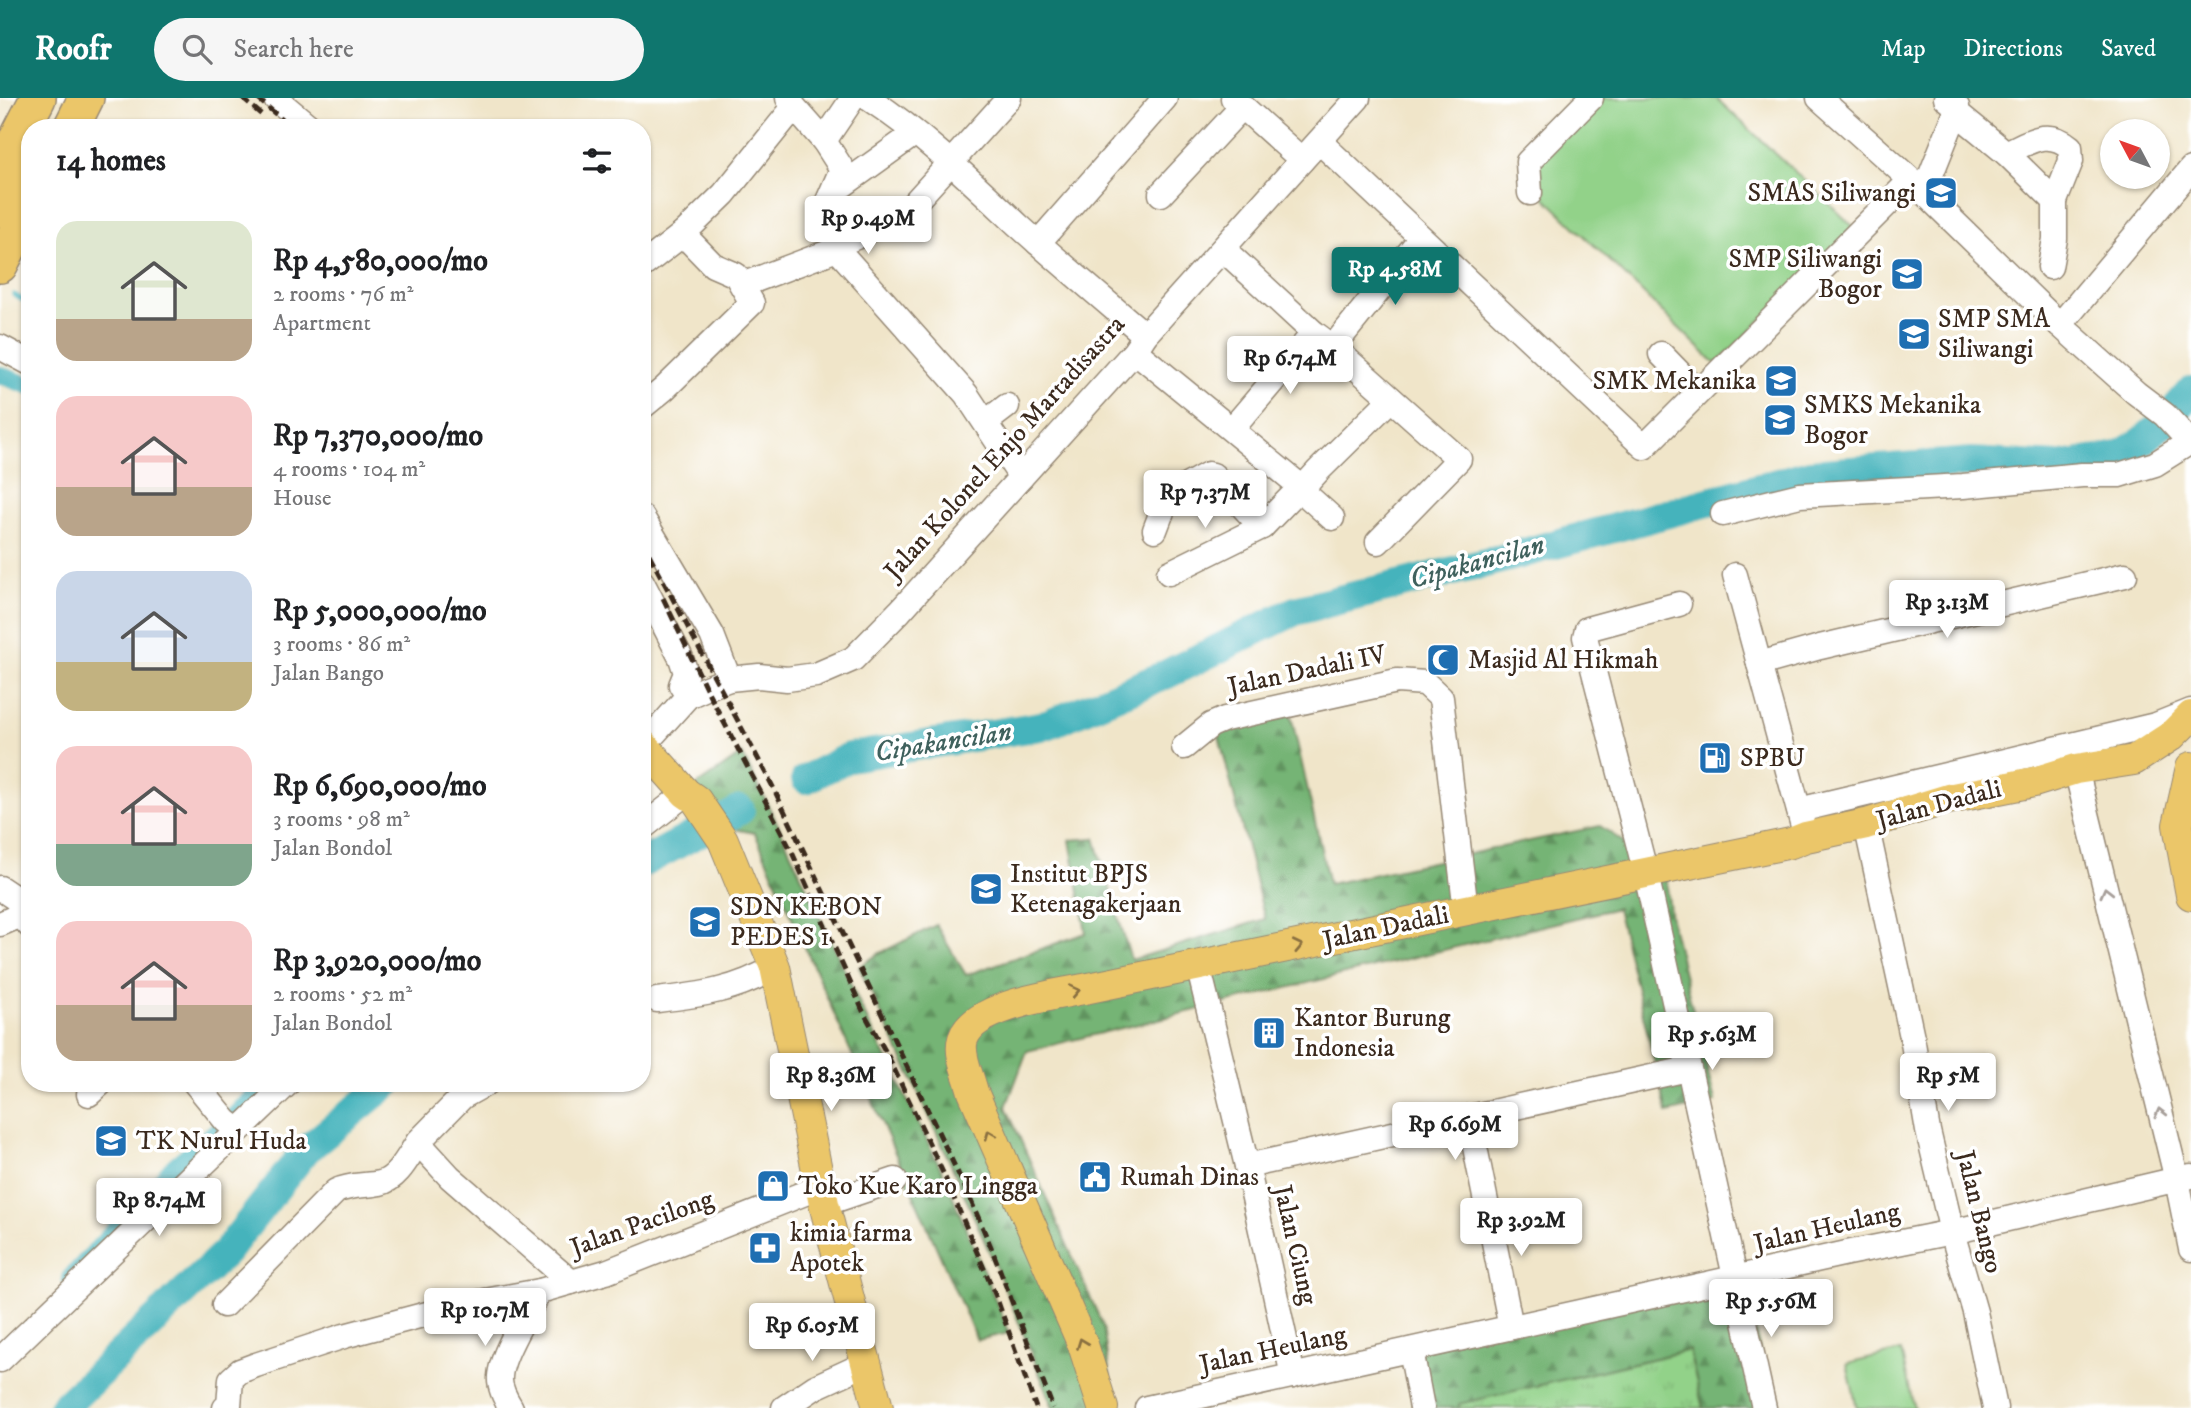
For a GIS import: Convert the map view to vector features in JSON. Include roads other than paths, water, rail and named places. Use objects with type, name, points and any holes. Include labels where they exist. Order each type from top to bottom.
[{"type":"highway","points":[[0,133],[18,98]]},
{"type":"highway","points":[[27,119],[38,98]]},
{"type":"highway","points":[[48,119],[58,98]]},
{"type":"highway","points":[[74,119],[85,98]]},
{"type":"highway","points":[[92,119],[102,98]]},
{"type":"highway","points":[[0,172],[21,131]]},
{"type":"highway","points":[[0,257],[21,217]]},
{"type":"highway","points":[[0,265],[21,217]]},
{"type":"highway","points":[[0,291],[21,218]]},
{"type":"main road","name":"Jalan Dadali","points":[[1102,1408],[1083,1345],[973,1091],[962,1041],[968,1027],[987,1013],[1048,996],[1791,843],[1803,823],[1866,824],[1941,788],[2029,768],[2087,759],[2134,760],[2171,736],[2191,713]]},
{"type":"main road","points":[[651,754],[686,793],[696,800],[716,828],[775,967],[822,1195],[878,1408]]},
{"type":"main road","points":[[2134,760],[2157,764],[2170,776],[2173,783],[2191,895]]},
{"type":"main road","points":[[2178,825],[2191,767]]},
{"type":"street","points":[[275,98],[300,119]]},
{"type":"street","points":[[824,141],[853,98]]},
{"type":"street","points":[[742,285],[837,247],[889,218],[898,221],[1009,98]]},
{"type":"street","points":[[1038,243],[1165,98]]},
{"type":"street","name":"Jalan Kolonel Enjo Martadisastra","points":[[651,736],[688,696],[729,679],[759,676],[787,679],[816,675],[853,659],[1021,477],[1358,98]]},
{"type":"street","points":[[1530,193],[1528,162],[1591,98]]},
{"type":"street","points":[[1723,514],[1800,495],[1963,486],[2082,475],[2119,475],[2155,464],[2190,442],[2165,415],[2136,393],[2060,325],[1918,186],[1819,98]]},
{"type":"street","points":[[882,102],[914,134],[951,163],[1038,243],[1232,429],[1294,481],[1301,491],[1332,518]]},
{"type":"street","points":[[1161,194],[1237,102],[1302,160]]},
{"type":"street","points":[[651,258],[682,234],[724,194],[791,103],[824,141],[842,169],[825,208],[837,247],[966,394],[1021,477]]},
{"type":"street","points":[[1320,142],[1644,447],[1698,392],[1918,186],[1956,104],[2054,201]]},
{"type":"street","points":[[837,184],[843,185],[914,134]]},
{"type":"street","points":[[2007,153],[2033,140],[2048,137],[2061,140],[2070,148],[2071,161],[2054,201],[2055,239],[2050,267]]},
{"type":"street","points":[[2060,325],[2191,169]]},
{"type":"street","points":[[651,400],[752,303],[736,275],[713,265],[682,234]]},
{"type":"street","points":[[1232,429],[1421,238]]},
{"type":"street","points":[[1223,249],[1459,459],[1378,541]]},
{"type":"street","points":[[0,347],[21,358]]},
{"type":"street","points":[[1661,354],[1698,392]]},
{"type":"street","points":[[1169,573],[1262,527],[1391,399]]},
{"type":"street","points":[[986,422],[1007,407]]},
{"type":"street","points":[[1155,530],[1168,496],[1208,474],[1213,475],[1262,527]]},
{"type":"street","points":[[651,532],[712,635],[729,679]]},
{"type":"street","points":[[1735,575],[1803,823],[1941,788]]},
{"type":"street","points":[[1759,664],[1820,647],[2125,575]]},
{"type":"street","points":[[651,599],[681,657],[686,673],[681,685],[688,696]]},
{"type":"street","points":[[1679,604],[1587,629],[1585,637],[1646,874],[1764,1408]]},
{"type":"street","name":"Jalan Dadali IV","points":[[1184,747],[1211,725],[1225,719],[1397,681],[1424,683],[1441,698],[1466,911]]},
{"type":"street","points":[[2191,713],[2156,725],[2087,759],[2184,1178],[2191,1249]]},
{"type":"street","points":[[651,821],[686,793]]},
{"type":"street","name":"Jalan Bango","points":[[1866,824],[1912,1037],[1928,1131],[1975,1312],[1995,1408]]},
{"type":"street","name":"Jalan Ciung","points":[[1198,965],[1247,1166],[1293,1376]]},
{"type":"street","points":[[657,1000],[707,995],[756,979],[775,967]]},
{"type":"street","points":[[1247,1166],[1688,1069]]},
{"type":"street","points":[[202,1092],[227,1120]]},
{"type":"street","points":[[0,1360],[227,1120],[273,1092]]},
{"type":"street","points":[[223,1305],[336,1191],[354,1185],[383,1182],[401,1168],[418,1142],[462,1097],[471,1092]]},
{"type":"street","points":[[1469,1117],[1511,1327]]},
{"type":"street","points":[[418,1142],[450,1177],[571,1282]]},
{"type":"street","name":"Jalan Heulang","points":[[1147,1408],[2184,1178]]},
{"type":"street","name":"Jalan Pacilong","points":[[228,1407],[231,1379],[240,1371],[256,1365],[357,1333],[457,1307],[540,1291],[635,1261],[822,1195],[895,1180]]},
{"type":"street","points":[[511,1408],[499,1379],[501,1369],[540,1291]]},
{"type":"street","points":[[1410,1350],[1422,1408]]},
{"type":"street","points":[[784,1408],[815,1387],[865,1364]]},
{"type":"waterway","points":[[14,295],[21,299]]},
{"type":"waterway","points":[[0,375],[21,383]]},
{"type":"waterway","name":"Cipakancilan","points":[[2173,412],[2191,391]]},
{"type":"waterway","name":"Cipakancilan","points":[[806,779],[849,757],[1047,725],[1165,675],[1295,611],[1509,557],[1810,474],[1972,462],[2058,467],[2118,456],[2143,441],[2163,423]]},
{"type":"waterway","name":"Cipakancilan","points":[[724,819],[740,810]]},
{"type":"waterway","name":"Cipakancilan","points":[[651,858],[700,832]]},
{"type":"waterway","points":[[234,1116],[257,1092]]},
{"type":"waterway","name":"Cipakancilan","points":[[63,1408],[226,1252],[306,1150],[377,1092]]},
{"type":"waterway","points":[[70,1278],[174,1166],[221,1127]]},
{"type":"railway","points":[[242,98],[263,116]]},
{"type":"railway","points":[[257,98],[282,119]]},
{"type":"railway","points":[[651,558],[771,783],[968,1194],[1053,1408]]},
{"type":"railway","points":[[663,598],[706,688],[791,850],[863,1011],[888,1056],[944,1175],[997,1299],[1036,1408]]},
{"type":"place","name":"SMAS Siliwangi","points":[[1941,193]]},
{"type":"place","name":"SMP Siliwangi Bogor","points":[[1907,274]]},
{"type":"place","name":"SMP SMA Siliwangi","points":[[1914,334]]},
{"type":"place","name":"SMK Mekanika","points":[[1781,381]]},
{"type":"place","name":"SMKS Mekanika Bogor","points":[[1780,420]]},
{"type":"place","name":"Masjid Al Hikmah","points":[[1443,660]]},
{"type":"place","name":"SPBU","points":[[1715,758]]},
{"type":"place","name":"Institut BPJS Ketenagakerjaan","points":[[986,889]]},
{"type":"place","name":"SDN KEBON PEDES 1","points":[[705,922]]},
{"type":"place","name":"Kantor Burung Indonesia","points":[[1269,1033]]},
{"type":"place","name":"TK Nurul Huda","points":[[111,1141]]},
{"type":"place","name":"Rumah Dinas","points":[[1095,1177]]},
{"type":"place","name":"Toko Kue Karo Lingga","points":[[773,1186]]},
{"type":"place","name":"kimia farma Apotek","points":[[765,1248]]}]
